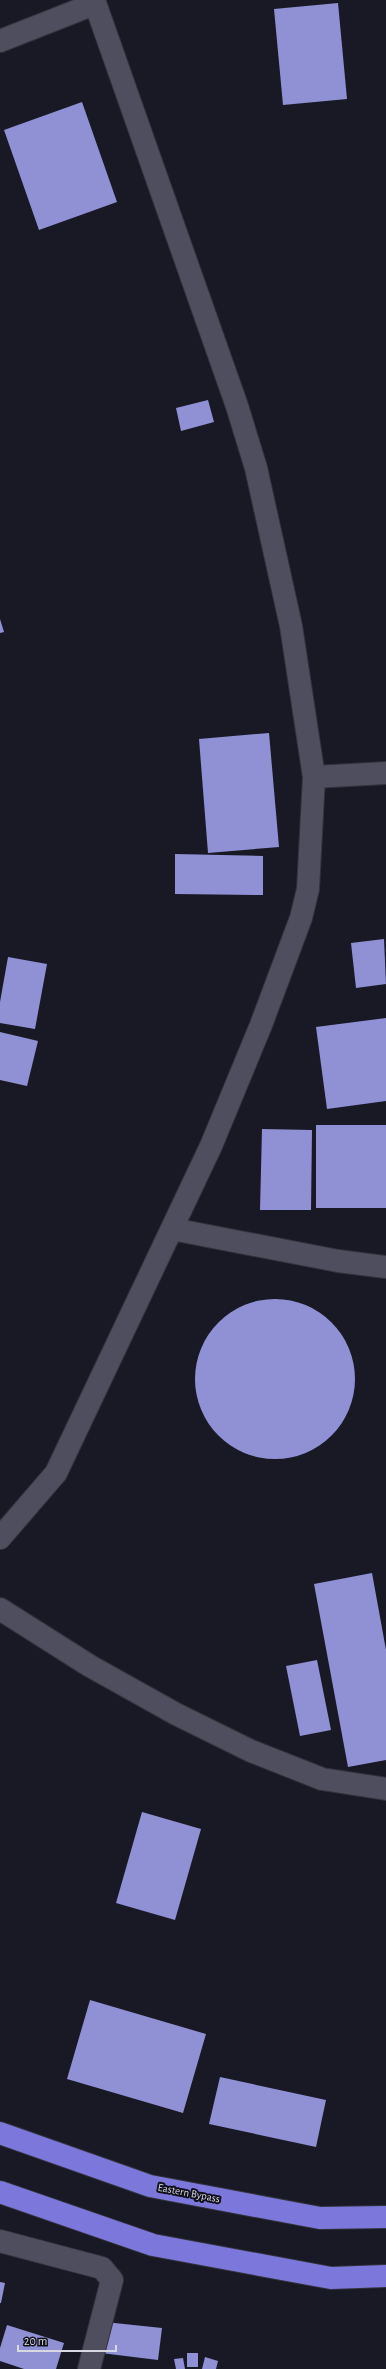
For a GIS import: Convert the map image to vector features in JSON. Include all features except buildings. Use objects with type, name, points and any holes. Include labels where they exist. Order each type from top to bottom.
[{"type":"highway","name":"Eastern Bypass","points":[[0,2133],[150,2186],[320,2218],[386,2217]]},
{"type":"highway","points":[[0,2192],[152,2245],[331,2278],[386,2276]]},
{"type":"street","points":[[0,41],[94,2],[238,406],[256,468],[290,626],[314,777],[308,889],[301,918],[256,1039],[211,1146],[56,1473],[0,1538]]},
{"type":"street","points":[[314,777],[386,773]]},
{"type":"street","points":[[172,1229],[338,1261],[386,1267]]},
{"type":"street","points":[[0,1609],[90,1666],[176,1714],[251,1751],[322,1779],[386,1789]]},
{"type":"street","points":[[0,2241],[102,2268],[112,2280],[89,2369]]}]
